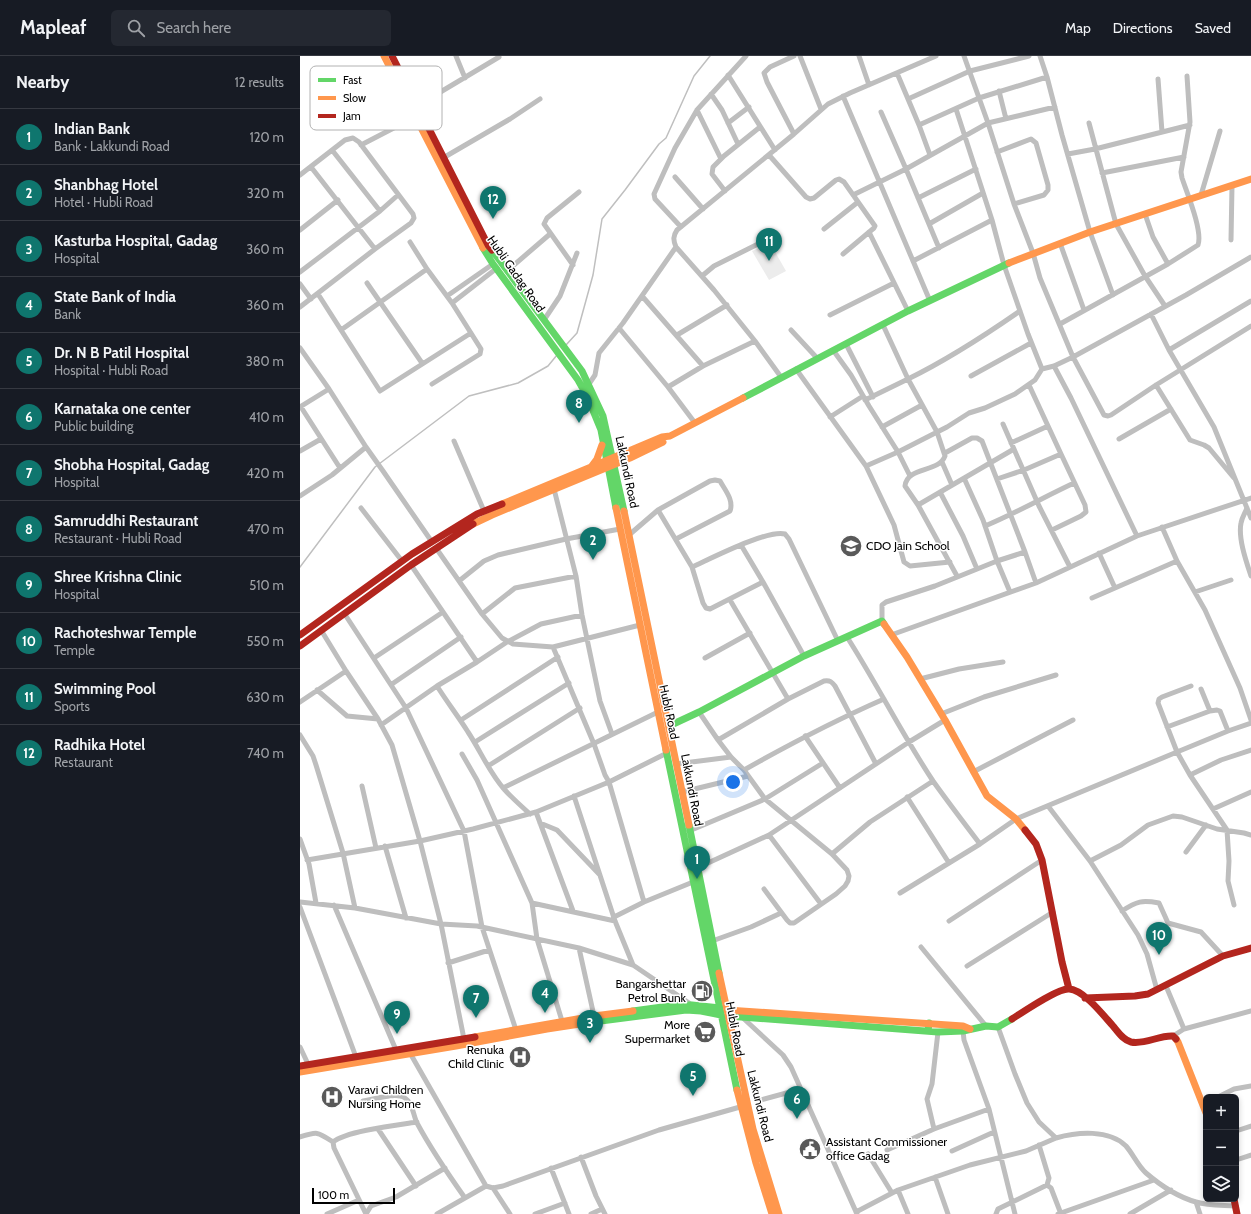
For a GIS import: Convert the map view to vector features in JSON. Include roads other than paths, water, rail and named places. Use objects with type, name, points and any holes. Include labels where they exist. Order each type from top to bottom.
[{"type":"main road","name":"Hubli Gadag Road","points":[[384,56],[389,66]]},
{"type":"main road","name":"Hubli Gadag Road","points":[[392,56],[397,66]]},
{"type":"main road","name":"Hubli Gadag Road","points":[[422,130],[477,238],[495,266],[578,380]]},
{"type":"main road","name":"Hubli Gadag Road","points":[[429,130],[488,245],[544,320]]},
{"type":"main road","points":[[300,635],[402,561],[484,510],[610,463],[629,455],[662,437],[670,436],[817,358],[884,325],[908,311],[1004,265],[1090,232],[1251,179]]},
{"type":"main road","name":"Lakkundi Road","points":[[544,320],[582,371],[589,384],[603,416],[606,441]]},
{"type":"main road","name":"Hubli Road","points":[[578,380],[590,403],[606,441],[610,463],[610,484],[693,882],[724,1012],[740,1107],[762,1186],[772,1214]]},
{"type":"main road","points":[[300,646],[466,527],[554,490],[592,470],[606,441],[618,450],[629,455]]},
{"type":"main road","points":[[618,479],[629,455]]},
{"type":"main road","name":"Lakkundi Road","points":[[610,463],[618,479],[712,941],[724,1012],[753,1128],[779,1214]]},
{"type":"main road","points":[[592,470],[604,477],[610,484]]},
{"type":"main road","points":[[668,726],[699,712],[804,656],[882,621],[907,657],[988,796],[1016,819],[1036,844],[1042,860],[1062,962],[1069,989]]},
{"type":"main road","points":[[1085,998],[1148,994],[1223,956],[1251,948]]},
{"type":"main road","points":[[300,1072],[547,1029],[686,1010],[766,1013],[928,1027],[938,1032],[963,1031],[970,1028],[986,1026],[998,1027],[1056,993],[1069,989],[1076,991],[1085,998],[1125,1040],[1129,1042],[1139,1043],[1165,1036],[1173,1036],[1178,1042],[1203,1101]]},
{"type":"main road","points":[[300,1066],[562,1021],[666,1006],[692,1005],[743,1018],[928,1027],[964,1026],[970,1028]]},
{"type":"main road","points":[[1235,1202],[1237,1214]]},
{"type":"street","points":[[456,56],[465,78]]},
{"type":"street","points":[[681,227],[655,199],[654,194],[675,148],[697,110],[746,56]]},
{"type":"street","points":[[794,56],[770,67],[764,73],[767,82],[794,134]]},
{"type":"street","points":[[800,56],[821,109]]},
{"type":"street","points":[[859,56],[869,85]]},
{"type":"street","points":[[782,377],[727,305],[676,247],[674,235],[681,227],[794,134],[821,109],[843,96],[936,56]]},
{"type":"street","points":[[964,56],[988,123],[1014,204],[1033,253],[1040,278],[1073,356],[1104,415],[1111,415],[1181,369],[1251,326]]},
{"type":"street","points":[[908,99],[970,71],[1029,56]]},
{"type":"street","points":[[1040,56],[1047,76],[1090,232],[1112,295]]},
{"type":"street","points":[[442,91],[499,57]]},
{"type":"street","points":[[897,73],[930,155]]},
{"type":"street","points":[[728,75],[775,150]]},
{"type":"street","points":[[918,126],[979,98],[1047,76]]},
{"type":"street","points":[[1060,324],[1168,264],[1198,245],[1199,241],[1194,214],[1182,178],[1190,125],[1187,76]]},
{"type":"street","points":[[1158,79],[1162,132]]},
{"type":"street","points":[[999,91],[1006,119]]},
{"type":"street","points":[[711,94],[722,110],[738,144]]},
{"type":"street","points":[[843,96],[930,300]]},
{"type":"street","points":[[443,158],[510,119],[540,99]]},
{"type":"street","points":[[728,123],[749,107]]},
{"type":"street","points":[[853,195],[906,169],[988,123],[1055,107]]},
{"type":"street","points":[[956,109],[992,220],[1004,265],[1031,343],[1042,369]]},
{"type":"street","points":[[697,110],[721,159]]},
{"type":"street","points":[[881,112],[939,248]]},
{"type":"street","points":[[1089,124],[1116,224],[1145,276],[1165,306]]},
{"type":"street","points":[[1068,154],[1095,149],[1190,125]]},
{"type":"street","points":[[725,191],[712,174],[713,167],[760,126]]},
{"type":"street","points":[[361,145],[390,130]]},
{"type":"street","points":[[1201,195],[1220,131]]},
{"type":"street","points":[[300,176],[345,140],[352,138],[355,139],[413,214],[414,220],[300,307]]},
{"type":"street","points":[[997,152],[1031,139],[1036,143],[1048,185],[1048,190],[1044,194],[1014,204]]},
{"type":"street","points":[[332,150],[380,211]]},
{"type":"street","points":[[769,155],[808,198],[814,198],[839,179],[842,180],[874,223],[874,228],[843,254]]},
{"type":"street","points":[[1102,173],[1184,157]]},
{"type":"street","points":[[311,166],[375,249]]},
{"type":"street","points":[[918,198],[976,169]]},
{"type":"street","points":[[675,177],[703,209]]},
{"type":"street","points":[[1231,240],[1232,186]]},
{"type":"street","points":[[573,265],[544,227],[544,224],[545,221],[579,192]]},
{"type":"street","points":[[929,224],[983,193]]},
{"type":"street","points":[[300,272],[380,211],[398,195]]},
{"type":"street","points":[[300,230],[338,200]]},
{"type":"street","points":[[824,229],[858,202]]},
{"type":"street","points":[[1145,214],[1152,237],[1168,264]]},
{"type":"street","points":[[913,261],[992,220]]},
{"type":"street","points":[[869,232],[908,311]]},
{"type":"street","points":[[507,270],[550,234]]},
{"type":"street","points":[[702,276],[714,266],[766,240]]},
{"type":"street","points":[[410,242],[427,269],[452,303],[481,349],[480,354],[432,384]]},
{"type":"street","points":[[1060,243],[1084,310]]},
{"type":"street","points":[[589,384],[595,375],[599,353],[619,328],[676,247]]},
{"type":"street","points":[[544,320],[560,296],[578,253]]},
{"type":"street","points":[[866,466],[937,432],[969,413],[991,406],[1015,394],[1035,380],[1042,369],[1054,366],[1073,356],[1210,282],[1251,257]]},
{"type":"street","points":[[447,296],[495,266]]},
{"type":"street","points":[[452,303],[495,266]]},
{"type":"street","points":[[341,330],[427,269]]},
{"type":"street","points":[[830,315],[894,282]]},
{"type":"street","points":[[367,283],[422,363]]},
{"type":"street","points":[[300,284],[311,298]]},
{"type":"street","points":[[318,294],[380,391],[471,333]]},
{"type":"street","points":[[642,296],[704,366]]},
{"type":"street","points":[[1169,350],[1251,301]]},
{"type":"street","points":[[677,335],[727,305]]},
{"type":"street","points":[[830,418],[864,398],[873,397],[931,368],[959,352],[1020,311]]},
{"type":"street","points":[[1151,314],[1169,350],[1214,427],[1251,518]]},
{"type":"street","points":[[884,325],[908,380],[937,432],[945,454],[942,462],[910,476],[906,481],[905,486],[918,505],[957,576]]},
{"type":"street","points":[[619,328],[668,387],[695,423]]},
{"type":"street","points":[[791,330],[817,358]]},
{"type":"street","points":[[668,387],[704,366],[756,341]]},
{"type":"street","points":[[971,376],[1031,343]]},
{"type":"street","points":[[846,344],[873,397]]},
{"type":"street","points":[[300,348],[432,542]]},
{"type":"street","points":[[833,350],[901,455],[910,476]]},
{"type":"street","points":[[300,361],[306,357]]},
{"type":"street","points":[[1054,366],[1071,398],[1137,536]]},
{"type":"street","points":[[796,369],[866,466],[894,525],[904,562],[910,566],[950,562]]},
{"type":"street","points":[[1029,385],[1085,505],[1086,512],[1081,516],[1052,530]]},
{"type":"street","points":[[1156,385],[1190,440],[1209,448],[1237,482]]},
{"type":"street","points":[[329,389],[300,407],[340,468]]},
{"type":"street","points":[[882,427],[922,405]]},
{"type":"street","points":[[1119,439],[1171,409]]},
{"type":"street","points":[[1003,424],[1037,501],[1070,567]]},
{"type":"street","points":[[1011,443],[1048,426]]},
{"type":"street","points":[[945,454],[972,438],[977,438],[982,441],[1036,583]]},
{"type":"street","points":[[300,451],[321,439]]},
{"type":"street","points":[[454,441],[484,510]]},
{"type":"street","points":[[300,496],[332,476],[366,447]]},
{"type":"street","points":[[918,505],[1014,449]]},
{"type":"street","points":[[997,480],[1061,454]]},
{"type":"street","points":[[942,462],[952,484]]},
{"type":"street","points":[[964,478],[985,526],[1010,592]]},
{"type":"street","points":[[629,535],[658,510],[710,481],[720,481],[731,501],[730,511],[676,539]]},
{"type":"street","points":[[985,526],[1011,516],[1074,482]]},
{"type":"street","points":[[554,490],[576,576],[582,615],[600,701],[612,734]]},
{"type":"street","points":[[940,492],[963,536],[977,568]]},
{"type":"street","points":[[891,635],[1036,583],[1137,536],[1251,498]]},
{"type":"street","points":[[361,508],[402,561]]},
{"type":"street","points":[[1247,508],[1240,523],[1240,532],[1251,576]]},
{"type":"street","points":[[658,510],[692,567],[706,608],[710,610],[763,582]]},
{"type":"street","points":[[900,893],[980,844],[1016,819],[1251,722],[1240,688],[1205,610],[1177,561],[1162,527]]},
{"type":"street","points":[[459,580],[490,558],[498,555],[566,539],[620,529]]},
{"type":"street","points":[[692,567],[741,545],[776,533],[785,534],[789,539],[838,641]]},
{"type":"street","points":[[741,545],[804,656]]},
{"type":"street","points":[[436,548],[482,614],[507,642],[514,644],[553,647],[587,637],[640,625]]},
{"type":"street","points":[[882,621],[882,606],[884,603],[935,586],[977,568],[1024,552]]},
{"type":"street","points":[[1099,553],[1115,588]]},
{"type":"street","points":[[1092,598],[1177,561]]},
{"type":"street","points":[[411,565],[477,662]]},
{"type":"street","points":[[482,614],[515,588],[576,576]]},
{"type":"street","points":[[1195,592],[1231,580]]},
{"type":"street","points":[[730,600],[788,699]]},
{"type":"street","points":[[374,658],[443,612]]},
{"type":"street","points":[[344,613],[392,684],[406,708],[464,831],[482,927],[516,1030]]},
{"type":"street","points":[[381,725],[437,686],[507,642],[541,624],[582,615]]},
{"type":"street","points":[[321,630],[378,719],[392,745],[420,841],[441,924],[464,1039]]},
{"type":"street","points":[[705,658],[750,632]]},
{"type":"street","points":[[392,684],[461,637]]},
{"type":"street","points":[[847,637],[933,780],[980,844]]},
{"type":"street","points":[[553,647],[580,708],[609,782],[644,902]]},
{"type":"street","points":[[461,720],[558,658]]},
{"type":"street","points":[[920,679],[959,669],[1003,662]]},
{"type":"street","points":[[300,702],[346,671]]},
{"type":"street","points":[[697,868],[769,835],[909,742],[943,717],[984,697],[1056,675]]},
{"type":"street","points":[[718,740],[788,699],[828,680],[832,682],[876,764]]},
{"type":"street","points":[[475,742],[569,684]]},
{"type":"street","points":[[437,686],[461,720],[488,766],[503,788],[516,802],[533,813],[540,823],[573,911]]},
{"type":"street","points":[[1191,686],[1162,697],[1159,699],[1158,703],[1176,752],[1227,830],[1229,861],[1228,881],[1234,906]]},
{"type":"street","points":[[1201,689],[1210,711]]},
{"type":"street","points":[[317,690],[347,716],[378,719]]},
{"type":"street","points":[[744,770],[805,736],[884,699]]},
{"type":"street","points":[[488,766],[580,708]]},
{"type":"street","points":[[1167,727],[1210,711],[1217,710],[1220,711],[1228,731]]},
{"type":"street","points":[[503,788],[658,712]]},
{"type":"street","points":[[699,712],[718,740],[731,757],[744,770],[764,799],[832,854],[847,870],[849,876],[848,881],[836,894],[794,923],[790,923],[787,920],[764,889]]},
{"type":"street","points":[[973,772],[1073,720]]},
{"type":"street","points":[[300,735],[313,756],[344,853],[355,908]]},
{"type":"street","points":[[805,736],[840,788]]},
{"type":"street","points":[[1190,775],[1221,760],[1251,750]]},
{"type":"street","points":[[307,860],[420,841],[495,824],[533,813],[609,782],[667,753]]},
{"type":"street","points":[[462,754],[477,780],[495,824],[532,903],[537,939],[562,1021]]},
{"type":"street","points":[[676,764],[731,757]]},
{"type":"street","points":[[690,831],[764,799],[823,763]]},
{"type":"street","points":[[682,792],[748,776]]},
{"type":"street","points":[[832,854],[870,822],[933,780]]},
{"type":"street","points":[[362,786],[376,848]]},
{"type":"street","points":[[1213,809],[1251,792]]},
{"type":"street","points":[[574,796],[615,919],[633,965]]},
{"type":"street","points":[[907,797],[949,863]]},
{"type":"street","points":[[1048,806],[1090,861],[1142,944],[1157,990]]},
{"type":"street","points":[[1090,861],[1121,845],[1148,825],[1173,816],[1251,835]]},
{"type":"street","points":[[540,823],[557,830],[601,876]]},
{"type":"street","points":[[1186,852],[1206,825]]},
{"type":"street","points":[[769,835],[821,904]]},
{"type":"street","points":[[300,839],[307,860],[316,903]]},
{"type":"street","points":[[385,846],[406,918]]},
{"type":"street","points":[[949,921],[1042,860]]},
{"type":"street","points":[[532,903],[615,919],[644,902],[693,882]]},
{"type":"street","points":[[1122,911],[1144,901],[1159,903],[1168,923],[1201,932],[1223,956]]},
{"type":"street","points":[[300,902],[355,908],[441,924],[482,927],[579,948],[633,965],[692,1005]]},
{"type":"street","points":[[334,905],[396,1050]]},
{"type":"street","points":[[300,907],[356,1056]]},
{"type":"street","points":[[967,966],[1053,912]]},
{"type":"street","points":[[712,941],[751,927],[781,913]]},
{"type":"street","points":[[921,947],[986,1026]]},
{"type":"street","points":[[579,948],[594,1016]]},
{"type":"street","points":[[448,963],[489,950]]},
{"type":"street","points":[[1166,986],[1184,1029]]},
{"type":"street","points":[[1173,1036],[1184,1029],[1251,1011]]},
{"type":"street","points":[[743,1018],[783,1056],[791,1067],[856,1213],[898,1190],[970,1165],[1026,1151],[1056,1138],[1084,1132],[1112,1137],[1124,1144],[1134,1155],[1144,1171],[1154,1180],[1196,1202],[1214,1205],[1235,1202]]},
{"type":"street","points":[[998,1027],[1019,1087],[1027,1103],[1039,1122],[1056,1138]]},
{"type":"street","points":[[963,1031],[964,1040],[989,1109],[1015,1214]]},
{"type":"street","points":[[934,1129],[927,1099],[932,1084],[938,1032]]},
{"type":"street","points":[[300,1047],[308,1064]]},
{"type":"street","points":[[410,1053],[486,1186],[493,1188],[503,1186],[659,1130],[740,1107]]},
{"type":"street","points":[[1225,1094],[1251,1086]]},
{"type":"street","points":[[757,1101],[801,1089]]},
{"type":"street","points":[[363,1101],[394,1096],[402,1096],[407,1099],[417,1122],[444,1168],[465,1198]]},
{"type":"street","points":[[887,1150],[934,1129],[989,1109]]},
{"type":"street","points":[[333,1142],[351,1134],[417,1122]]},
{"type":"street","points":[[1239,1130],[1251,1126]]},
{"type":"street","points":[[378,1129],[416,1186]]},
{"type":"street","points":[[300,1137],[316,1132],[333,1142],[366,1214]]},
{"type":"street","points":[[952,1151],[994,1132]]},
{"type":"street","points":[[996,1214],[998,1209],[1047,1185],[1049,1178],[1039,1145]]},
{"type":"street","points":[[868,1154],[892,1193]]},
{"type":"street","points":[[1239,1159],[1251,1156]]},
{"type":"street","points":[[581,1157],[596,1196],[605,1214]]},
{"type":"street","points":[[366,1214],[371,1206],[396,1197],[444,1168]]},
{"type":"street","points":[[551,1168],[570,1214]]},
{"type":"street","points":[[935,1177],[948,1214]]},
{"type":"street","points":[[1047,1185],[1052,1191],[1060,1214],[1154,1180]]},
{"type":"street","points":[[437,1214],[486,1186]]},
{"type":"street","points":[[493,1188],[510,1214]]},
{"type":"street","points":[[898,1190],[908,1214]]},
{"type":"street","points":[[1130,1214],[1171,1190]]},
{"type":"street","points":[[327,1214],[359,1200]]},
{"type":"street","points":[[1196,1202],[1200,1214]]},
{"type":"street","points":[[535,1214],[565,1203]]},
{"type":"street","points":[[591,1214],[602,1208]]},
{"type":"waterway","points":[[566,345],[577,333],[593,275],[602,219],[659,144],[666,138],[694,76],[710,56]]},
{"type":"waterway","points":[[300,567],[375,467],[469,396],[518,383],[548,366],[557,355]]},
{"type":"place","name":"Radhika Hotel","points":[[493,219]]},
{"type":"place","name":"Swimming Pool","points":[[769,261]]},
{"type":"place","name":"Samruddhi Restaurant","points":[[579,423]]},
{"type":"place","name":"CDO Jain School","points":[[851,546]]},
{"type":"place","name":"Shanbhag Hotel","points":[[593,560]]},
{"type":"place","name":"Indian Bank","points":[[697,879]]},
{"type":"place","name":"Rachoteshwar Temple","points":[[1159,955]]},
{"type":"place","name":"Bangarshettar Petrol Bunk","points":[[702,991]]},
{"type":"place","name":"State Bank of India","points":[[545,1013]]},
{"type":"place","name":"Shobha Hospital, Gadag","points":[[476,1018]]},
{"type":"place","name":"More Supermarket","points":[[705,1032]]},
{"type":"place","name":"Shree Krishna Clinic","points":[[397,1034]]},
{"type":"place","name":"Kasturba Hospital, Gadag","points":[[590,1043]]},
{"type":"place","name":"Renuka Child Clinic","points":[[520,1057]]},
{"type":"place","name":"Dr. N B Patil Hospital","points":[[693,1096]]},
{"type":"place","name":"Varavi Children Nursing Home","points":[[332,1097]]},
{"type":"place","name":"Karnataka one center","points":[[797,1119]]},
{"type":"place","name":"Assistant Commissioner office Gadag","points":[[810,1149]]}]
